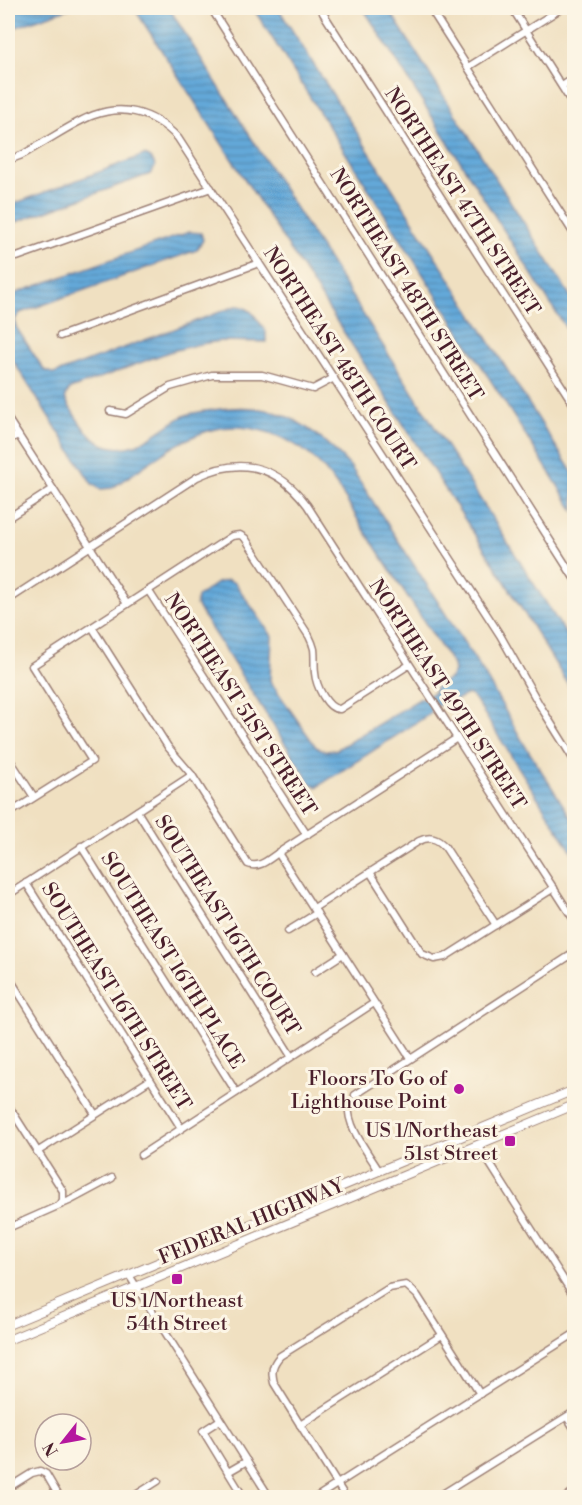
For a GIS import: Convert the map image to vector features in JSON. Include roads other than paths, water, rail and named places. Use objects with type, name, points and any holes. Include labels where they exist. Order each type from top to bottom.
[{"type":"main road","name":"FEDERAL HIGHWAY","points":[[8,1325],[574,1090]]},
{"type":"main road","name":"FEDERAL HIGHWAY","points":[[8,1340],[574,1106]]},
{"type":"main road","points":[[478,1145],[498,1122]]},
{"type":"main road","points":[[435,1163],[447,1149],[446,1144]]},
{"type":"main road","points":[[362,1194],[371,1185],[379,1171]]},
{"type":"main road","points":[[266,1233],[269,1223],[280,1212]]},
{"type":"main road","points":[[238,1245],[250,1232],[254,1223]]},
{"type":"street","name":"NORTHEAST 48TH STREET","points":[[212,8],[574,578]]},
{"type":"street","points":[[430,8],[574,234]]},
{"type":"street","points":[[512,8],[574,106]]},
{"type":"street","points":[[468,67],[562,8]]},
{"type":"street","name":"NORTHEAST 47TH STREET","points":[[323,13],[574,405]]},
{"type":"street","points":[[562,86],[574,78]]},
{"type":"street","name":"NORTHEAST 48TH COURT","points":[[8,159],[24,154],[104,110],[123,110],[147,116],[173,132],[500,635],[574,760]]},
{"type":"street","points":[[17,258],[211,188]]},
{"type":"street","points":[[60,336],[259,263]]},
{"type":"street","points":[[110,411],[126,414],[170,387],[212,375],[262,375],[313,389],[334,378]]},
{"type":"street","points":[[8,419],[127,604]]},
{"type":"street","points":[[8,440],[18,435]]},
{"type":"street","name":"NORTHEAST 49TH STREET","points":[[90,547],[197,477],[210,471],[226,467],[253,467],[281,478],[307,505],[574,920]]},
{"type":"street","points":[[8,518],[53,489]]},
{"type":"street","points":[[8,814],[92,761],[32,666],[232,536],[240,535],[246,538],[309,636],[314,650],[315,676],[318,685],[335,710],[409,665]]},
{"type":"street","points":[[8,600],[90,547]]},
{"type":"street","name":"NORTHEAST 51ST STREET","points":[[148,590],[307,835]]},
{"type":"street","points":[[92,627],[176,757],[192,775],[248,864],[254,866],[260,865],[457,738]]},
{"type":"street","points":[[8,757],[34,798]]},
{"type":"street","points":[[8,895],[192,775]]},
{"type":"street","name":"SOUTHEAST 16TH COURT","points":[[136,811],[291,1056]]},
{"type":"street","points":[[288,931],[370,872],[419,841],[433,838],[445,847],[496,925]]},
{"type":"street","name":"SOUTHEAST 16TH PLACE","points":[[81,846],[236,1092]]},
{"type":"street","points":[[278,853],[410,1058]]},
{"type":"street","points":[[370,872],[422,954],[434,959],[445,957],[554,888]]},
{"type":"street","name":"SOUTHEAST 16TH STREET","points":[[26,882],[181,1128]]},
{"type":"street","points":[[355,1095],[574,953]]},
{"type":"street","points":[[315,972],[343,954]]},
{"type":"street","points":[[8,976],[95,1114]]},
{"type":"street","points":[[141,1155],[374,1003]]},
{"type":"street","points":[[38,1152],[150,1080]]},
{"type":"street","points":[[8,1105],[63,1191],[63,1200],[60,1205]]},
{"type":"street","points":[[349,1106],[348,1113],[352,1126],[379,1171]]},
{"type":"street","points":[[478,1145],[574,1296]]},
{"type":"street","points":[[8,1228],[69,1201],[112,1178]]},
{"type":"street","points":[[129,1275],[270,1497]]},
{"type":"street","points":[[346,1497],[274,1383],[271,1372],[280,1356],[389,1288],[406,1285],[417,1295],[480,1394]]},
{"type":"street","points":[[315,1497],[574,1334]]},
{"type":"street","points":[[300,1425],[442,1335]]},
{"type":"street","points":[[441,1497],[574,1412]]},
{"type":"street","points":[[567,1417],[574,1428]]},
{"type":"street","points":[[220,1420],[203,1431],[244,1497]]},
{"type":"street","points":[[228,1472],[247,1461]]},
{"type":"street","points":[[8,1488],[32,1473],[40,1471],[46,1474],[60,1497]]},
{"type":"street","points":[[131,1497],[158,1481]]},
{"type":"street","points":[[565,1497],[574,1491]]},
{"type":"water","points":[[8,8],[70,8],[8,30]]},
{"type":"water","points":[[134,8],[169,8],[574,647],[574,694],[499,572]]},
{"type":"water","points":[[253,8],[278,8],[574,475],[574,511]]},
{"type":"water","points":[[363,8],[388,8],[574,302],[574,341]]},
{"type":"water","points":[[144,155],[152,159],[155,165],[150,174],[8,225],[8,206]]},
{"type":"water","points":[[189,232],[201,233],[203,240],[197,250],[20,313],[15,319],[16,327],[44,370],[54,374],[236,306],[250,311],[266,332],[266,342],[221,341],[169,352],[70,389],[65,396],[66,401],[88,434],[108,446],[119,448],[140,443],[189,414],[235,407],[255,408],[289,418],[305,426],[335,451],[350,466],[483,672],[526,747],[574,822],[574,855],[475,699],[468,694],[447,704],[442,703],[431,710],[431,713],[317,787],[311,784],[196,605],[197,597],[217,583],[228,580],[235,583],[272,636],[270,681],[316,747],[326,751],[336,750],[434,692],[436,687],[449,679],[454,672],[453,665],[341,492],[312,457],[291,442],[266,432],[228,427],[201,433],[187,439],[112,488],[100,489],[92,484],[8,353],[8,296]]},
{"type":"place","name":"Floors To Go of Lighthouse Point","points":[[459,1089]]},
{"type":"place","name":"US 1/Northeast 51st Street","points":[[510,1141]]},
{"type":"place","name":"US 1/Northeast 54th Street","points":[[177,1279]]}]
